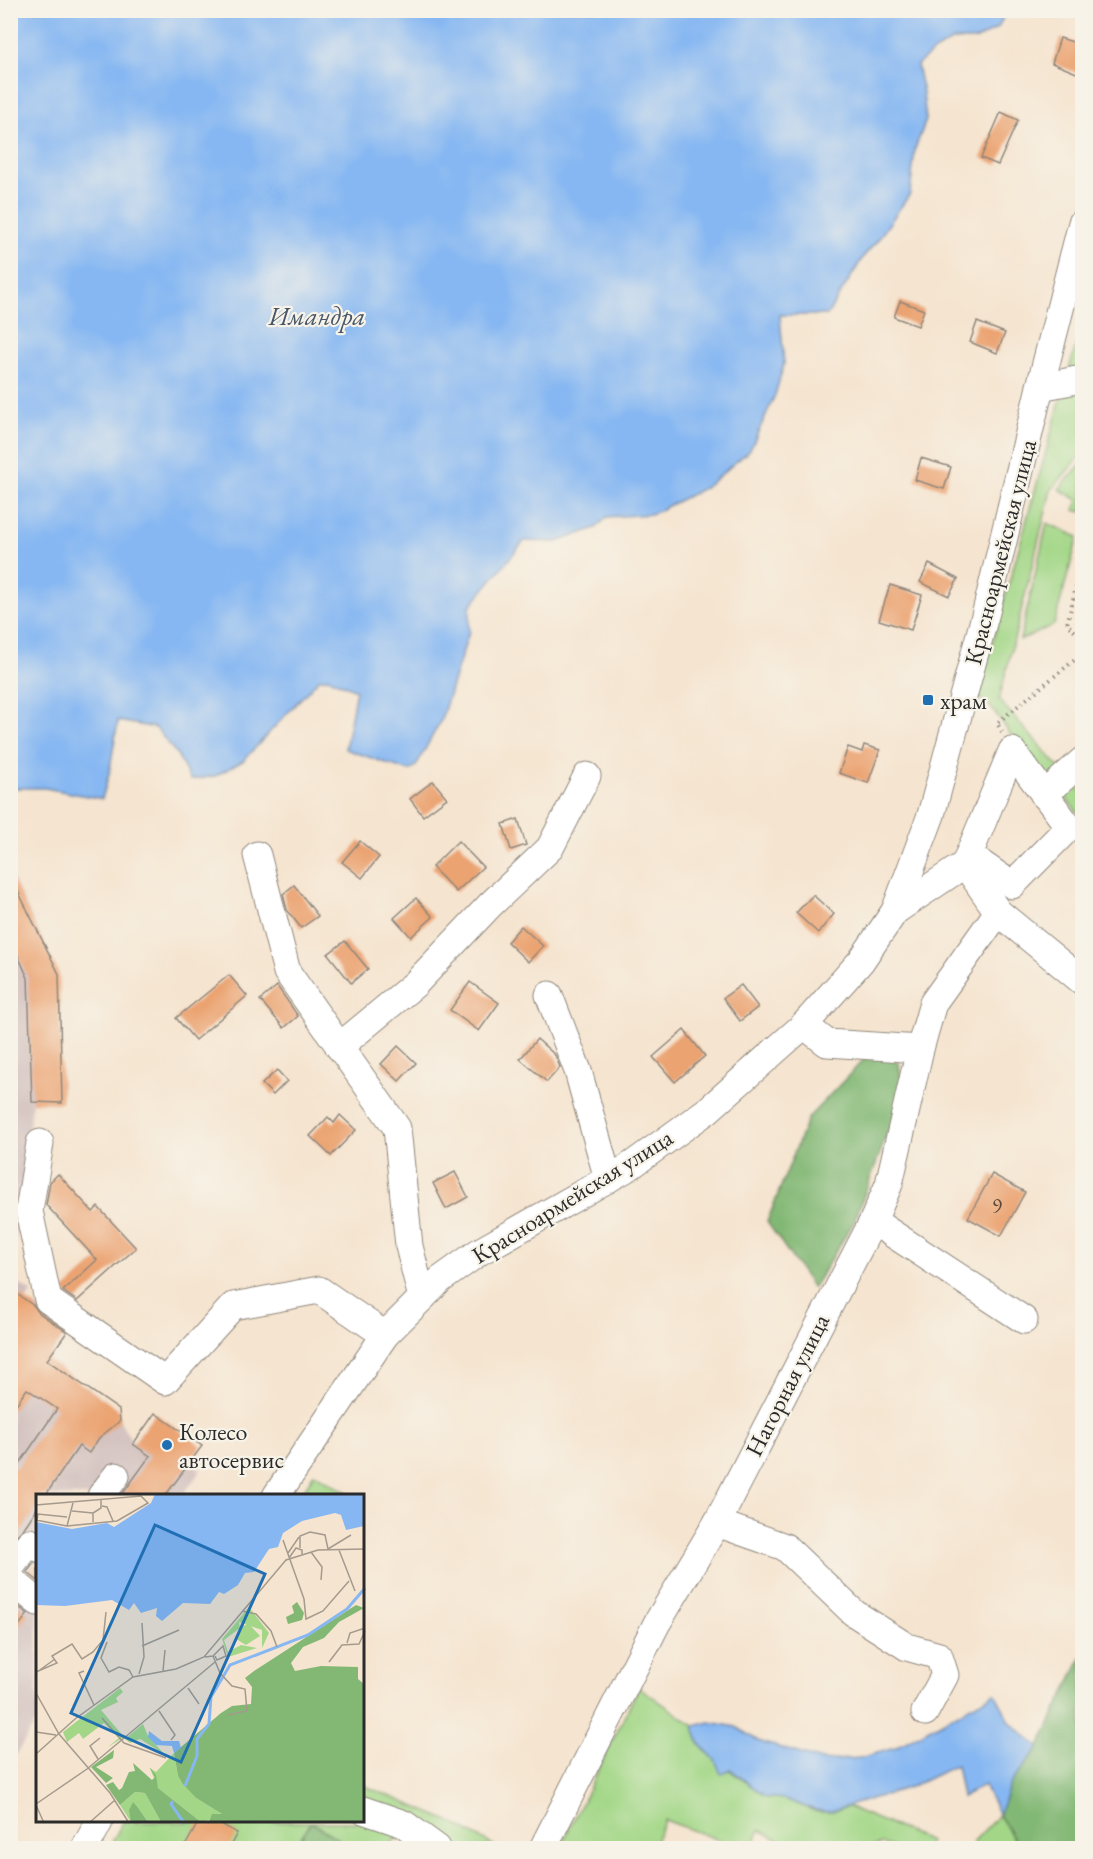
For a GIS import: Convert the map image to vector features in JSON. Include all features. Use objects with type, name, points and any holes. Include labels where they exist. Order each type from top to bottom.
[{"type":"street","name":"Красноармейская улица","points":[[277,1494],[385,1335],[440,1280],[479,1252],[630,1167],[708,1110],[804,1025],[861,961],[894,911],[931,815],[986,612],[1040,387],[1083,223]]},
{"type":"street","points":[[1040,387],[1083,379]]},
{"type":"street","points":[[894,911],[968,860],[1012,752]]},
{"type":"street","points":[[968,860],[1012,885],[1069,826],[1012,752]]},
{"type":"street","points":[[1044,795],[1083,761]]},
{"type":"street","points":[[339,1047],[415,984],[490,905],[550,848],[587,776]]},
{"type":"street","points":[[257,855],[286,972],[397,1128],[409,1246],[422,1298]]},
{"type":"street","points":[[968,860],[998,912],[1083,981]]},
{"type":"street","name":"Нагорная улица","points":[[543,1848],[657,1623],[717,1522],[873,1221],[889,1184],[920,1048],[933,1003],[998,912]]},
{"type":"street","points":[[549,995],[578,1071],[608,1179]]},
{"type":"street","points":[[804,1025],[827,1043],[920,1048]]},
{"type":"street","points":[[40,1143],[29,1211],[48,1300],[165,1382],[233,1306],[319,1290],[385,1335]]},
{"type":"street","points":[[873,1221],[1024,1320]]},
{"type":"street","points":[[717,1522],[786,1546],[854,1613],[907,1647],[939,1656],[945,1675],[925,1712]]},
{"type":"street","points":[[10,1568],[30,1542],[36,1546]]},
{"type":"street","points":[[10,1580],[36,1600]]},
{"type":"street","points":[[364,1810],[404,1824],[437,1848]]},
{"type":"street","points":[[85,1848],[98,1823]]},
{"type":"path","points":[[1083,563],[1067,624],[1083,638]]},
{"type":"path","points":[[1012,752],[997,723],[1083,654]]},
{"type":"shaded area","points":[[11,875],[56,968],[30,978],[59,979],[62,1103],[32,1102],[11,1278]]},
{"type":"shaded area","points":[[11,1278],[31,1292],[26,1300],[69,1329],[48,1360],[119,1410],[120,1421],[133,1443],[155,1413],[202,1446],[190,1461],[201,1470],[183,1494],[36,1494],[36,1722],[11,1763]]},
{"type":"green space","points":[[1078,338],[1082,340],[1082,454],[1051,490],[999,700],[1082,793],[1082,817],[1014,739],[990,706],[977,697]]},
{"type":"green space","points":[[1082,463],[1082,512],[1074,510],[1078,500],[1059,489]]},
{"type":"green space","points":[[1047,523],[1078,537],[1054,625],[1020,640]]},
{"type":"green space","points":[[873,1050],[899,1063],[903,1092],[854,1222],[813,1288],[767,1222],[808,1118]]},
{"type":"green space","points":[[314,1473],[350,1494],[302,1494]]},
{"type":"green space","points":[[1082,1656],[1082,1848],[1020,1848],[999,1815],[1010,1784],[1039,1747]]},
{"type":"green space","points":[[639,1687],[694,1726],[699,1743],[715,1760],[767,1797],[777,1796],[817,1812],[829,1812],[848,1807],[930,1841],[927,1848],[896,1848],[883,1844],[861,1848],[794,1848],[760,1830],[751,1848],[740,1848],[665,1820],[652,1848],[560,1848]]},
{"type":"green space","points":[[364,1785],[449,1821],[498,1848],[420,1848],[396,1837],[390,1848],[352,1848],[313,1823],[364,1823]]},
{"type":"green space","points":[[999,1815],[1020,1848],[973,1848],[973,1842]]},
{"type":"green space","points":[[122,1823],[310,1823],[294,1848],[109,1848]]},
{"type":"green space","points":[[313,1823],[352,1848],[294,1848]]},
{"type":"water","name":"Имандра","points":[[11,10],[1006,11],[998,28],[975,40],[953,40],[934,51],[917,65],[926,120],[915,149],[910,194],[864,256],[827,315],[780,315],[784,364],[775,395],[750,450],[706,487],[652,514],[607,517],[596,528],[557,542],[524,541],[470,606],[469,632],[441,720],[416,766],[409,771],[345,749],[356,690],[329,678],[319,679],[243,761],[215,776],[190,780],[178,756],[156,728],[118,721],[109,774],[102,799],[45,788],[11,788]]},
{"type":"water","points":[[995,1693],[1011,1723],[1039,1747],[1010,1784],[999,1815],[984,1785],[962,1797],[956,1765],[913,1786],[829,1812],[783,1799],[767,1798],[730,1769],[721,1774],[715,1760],[699,1743],[694,1726],[710,1722],[736,1727],[758,1741],[825,1761],[860,1758],[895,1748]]},
{"type":"building","points":[[1060,38],[1083,45],[1083,61],[1079,74],[1052,63]]},
{"type":"building","points":[[1001,112],[1018,120],[998,165],[981,158]]},
{"type":"building","points":[[900,301],[924,310],[918,326],[894,317]]},
{"type":"building","points":[[977,322],[1005,333],[997,353],[970,342]]},
{"type":"building","points":[[921,458],[951,467],[944,489],[915,480]]},
{"type":"building","points":[[929,564],[958,579],[949,596],[920,582]]},
{"type":"building","points":[[890,585],[922,595],[911,630],[879,620]]},
{"type":"building","points":[[864,745],[880,750],[868,783],[839,773],[848,747],[862,752]]},
{"type":"building","points":[[433,781],[447,798],[423,816],[410,799]]},
{"type":"building","points":[[518,819],[526,845],[511,850],[503,824]]},
{"type":"building","points":[[360,841],[379,857],[362,878],[342,862]]},
{"type":"building","points":[[458,841],[483,867],[456,892],[432,867]]},
{"type":"building","points":[[10,875],[59,974],[62,1103],[32,1102],[28,978],[10,938]]},
{"type":"building","points":[[294,885],[318,916],[301,928],[287,910],[283,894]]},
{"type":"building","points":[[813,895],[834,914],[818,933],[796,913]]},
{"type":"building","points":[[416,898],[433,917],[411,937],[394,918]]},
{"type":"building","points":[[521,926],[543,946],[528,962],[507,942]]},
{"type":"building","points":[[345,941],[368,969],[351,983],[328,954]]},
{"type":"building","points":[[229,975],[247,996],[195,1040],[176,1018]]},
{"type":"building","points":[[470,982],[499,1003],[479,1031],[450,1010]]},
{"type":"building","points":[[741,985],[758,1007],[740,1021],[723,998]]},
{"type":"building","points":[[277,986],[298,1016],[284,1028],[260,1000]]},
{"type":"building","points":[[684,1030],[705,1056],[675,1082],[653,1057]]},
{"type":"building","points":[[537,1039],[555,1055],[560,1067],[547,1082],[520,1059]]},
{"type":"building","points":[[398,1046],[416,1063],[399,1081],[381,1064]]},
{"type":"building","points":[[277,1070],[287,1081],[273,1095],[262,1084]]},
{"type":"building","points":[[340,1115],[356,1130],[331,1156],[310,1136],[328,1117],[334,1123]]},
{"type":"building","points":[[455,1172],[468,1197],[446,1209],[433,1183]]},
{"type":"building","points":[[58,1174],[93,1212],[98,1207],[136,1248],[77,1301],[63,1291],[97,1260],[46,1205],[50,1182]]},
{"type":"building","points":[[992,1174],[1025,1192],[1001,1236],[968,1218]]},
{"type":"building","points":[[10,1289],[67,1332],[47,1360],[119,1410],[120,1421],[99,1438],[89,1453],[79,1446],[46,1494],[36,1494],[36,1510],[24,1528],[10,1542],[10,1465],[16,1469],[57,1409],[27,1389],[10,1413]]},
{"type":"building","name":"Колесо автосервис","points":[[155,1413],[202,1446],[166,1494],[122,1494],[150,1456],[133,1444]]},
{"type":"building","points":[[34,1563],[36,1564],[36,1579],[27,1572]]},
{"type":"building","points":[[10,1600],[28,1614],[10,1637]]},
{"type":"building","points":[[198,1823],[220,1823],[237,1833],[229,1848],[184,1848]]},
{"type":"place","name":"храм","points":[[928,700]]},
{"type":"place","name":"Колесо автосервис","points":[[167,1445]]}]
